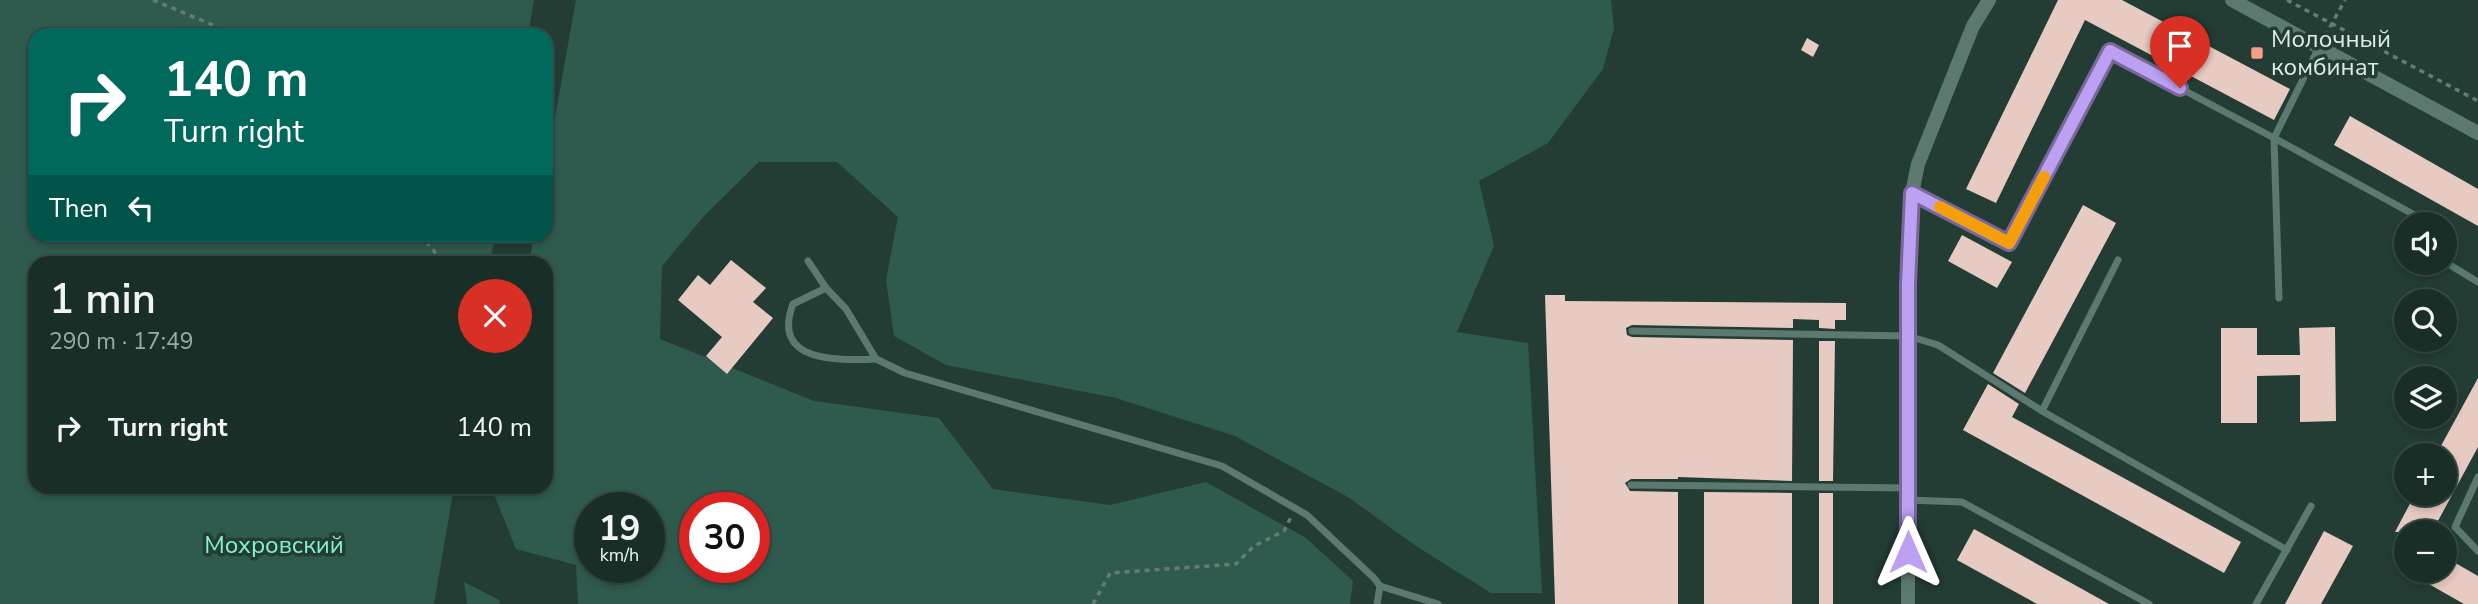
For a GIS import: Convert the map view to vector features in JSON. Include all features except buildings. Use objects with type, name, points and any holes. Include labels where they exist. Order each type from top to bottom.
[{"type":"street","points":[[1908,604],[1908,336],[1912,193],[1918,164],[1973,26],[1989,0]]},
{"type":"street","points":[[2232,0],[2478,134]]},
{"type":"lane","points":[[2278,298],[2274,138],[2319,47]]},
{"type":"lane","points":[[1912,193],[2009,243],[2110,51],[2409,212]]},
{"type":"lane","points":[[2042,411],[2119,260]]},
{"type":"lane","points":[[808,261],[825,288],[846,309],[876,359]]},
{"type":"lane","points":[[2457,269],[2478,282]]},
{"type":"lane","points":[[825,288],[793,303],[786,323],[792,340],[807,354],[876,359],[905,373],[1223,466],[1296,509],[1380,586],[1438,604]]},
{"type":"lane","points":[[1632,331],[1908,336],[1938,345],[2042,411],[2287,550]]},
{"type":"lane","points":[[2478,477],[2455,527],[2478,551]]},
{"type":"lane","points":[[1631,485],[1908,494],[1962,502],[2150,604]]},
{"type":"lane","points":[[2256,604],[2311,506]]},
{"type":"lane","points":[[1377,604],[1380,586]]},
{"type":"path","points":[[153,0],[220,28]]},
{"type":"path","points":[[2287,0],[2478,101]]},
{"type":"path","points":[[2319,47],[2345,0]]},
{"type":"path","points":[[427,242],[438,256]]},
{"type":"path","points":[[1093,604],[1111,573],[1236,564],[1254,546],[1284,531],[1296,509]]},
{"type":"green space","name":"Мохровский","points":[[0,0],[534,0],[529,28],[28,28],[28,242],[494,242],[491,256],[28,256],[28,494],[453,494],[434,604],[0,604]]},
{"type":"green space","points":[[576,0],[1611,0],[1614,28],[1603,69],[1548,143],[1479,181],[1494,246],[1457,332],[1528,343],[1542,593],[1491,593],[1416,546],[1348,497],[1235,436],[1116,398],[946,365],[894,336],[886,280],[898,217],[837,162],[759,162],[705,215],[662,266],[660,339],[814,401],[939,418],[993,489],[1110,505],[1206,482],[1306,538],[1353,581],[1350,604],[578,604],[577,583],[665,583],[665,492],[574,492],[574,564],[516,549],[494,494],[553,494],[553,256],[530,256],[533,242],[553,242],[553,128]]},
{"type":"green space","points":[[464,582],[499,600],[500,604],[467,604]]},
{"type":"slow traffic","points":[[1940,207],[2009,243],[2044,177]]},
{"type":"place","name":"Молочный комбинат","points":[[2257,53]]},
{"type":"route","points":[[1908,552],[1908,284],[1912,193],[2009,243],[2110,51],[2180,88]]}]
